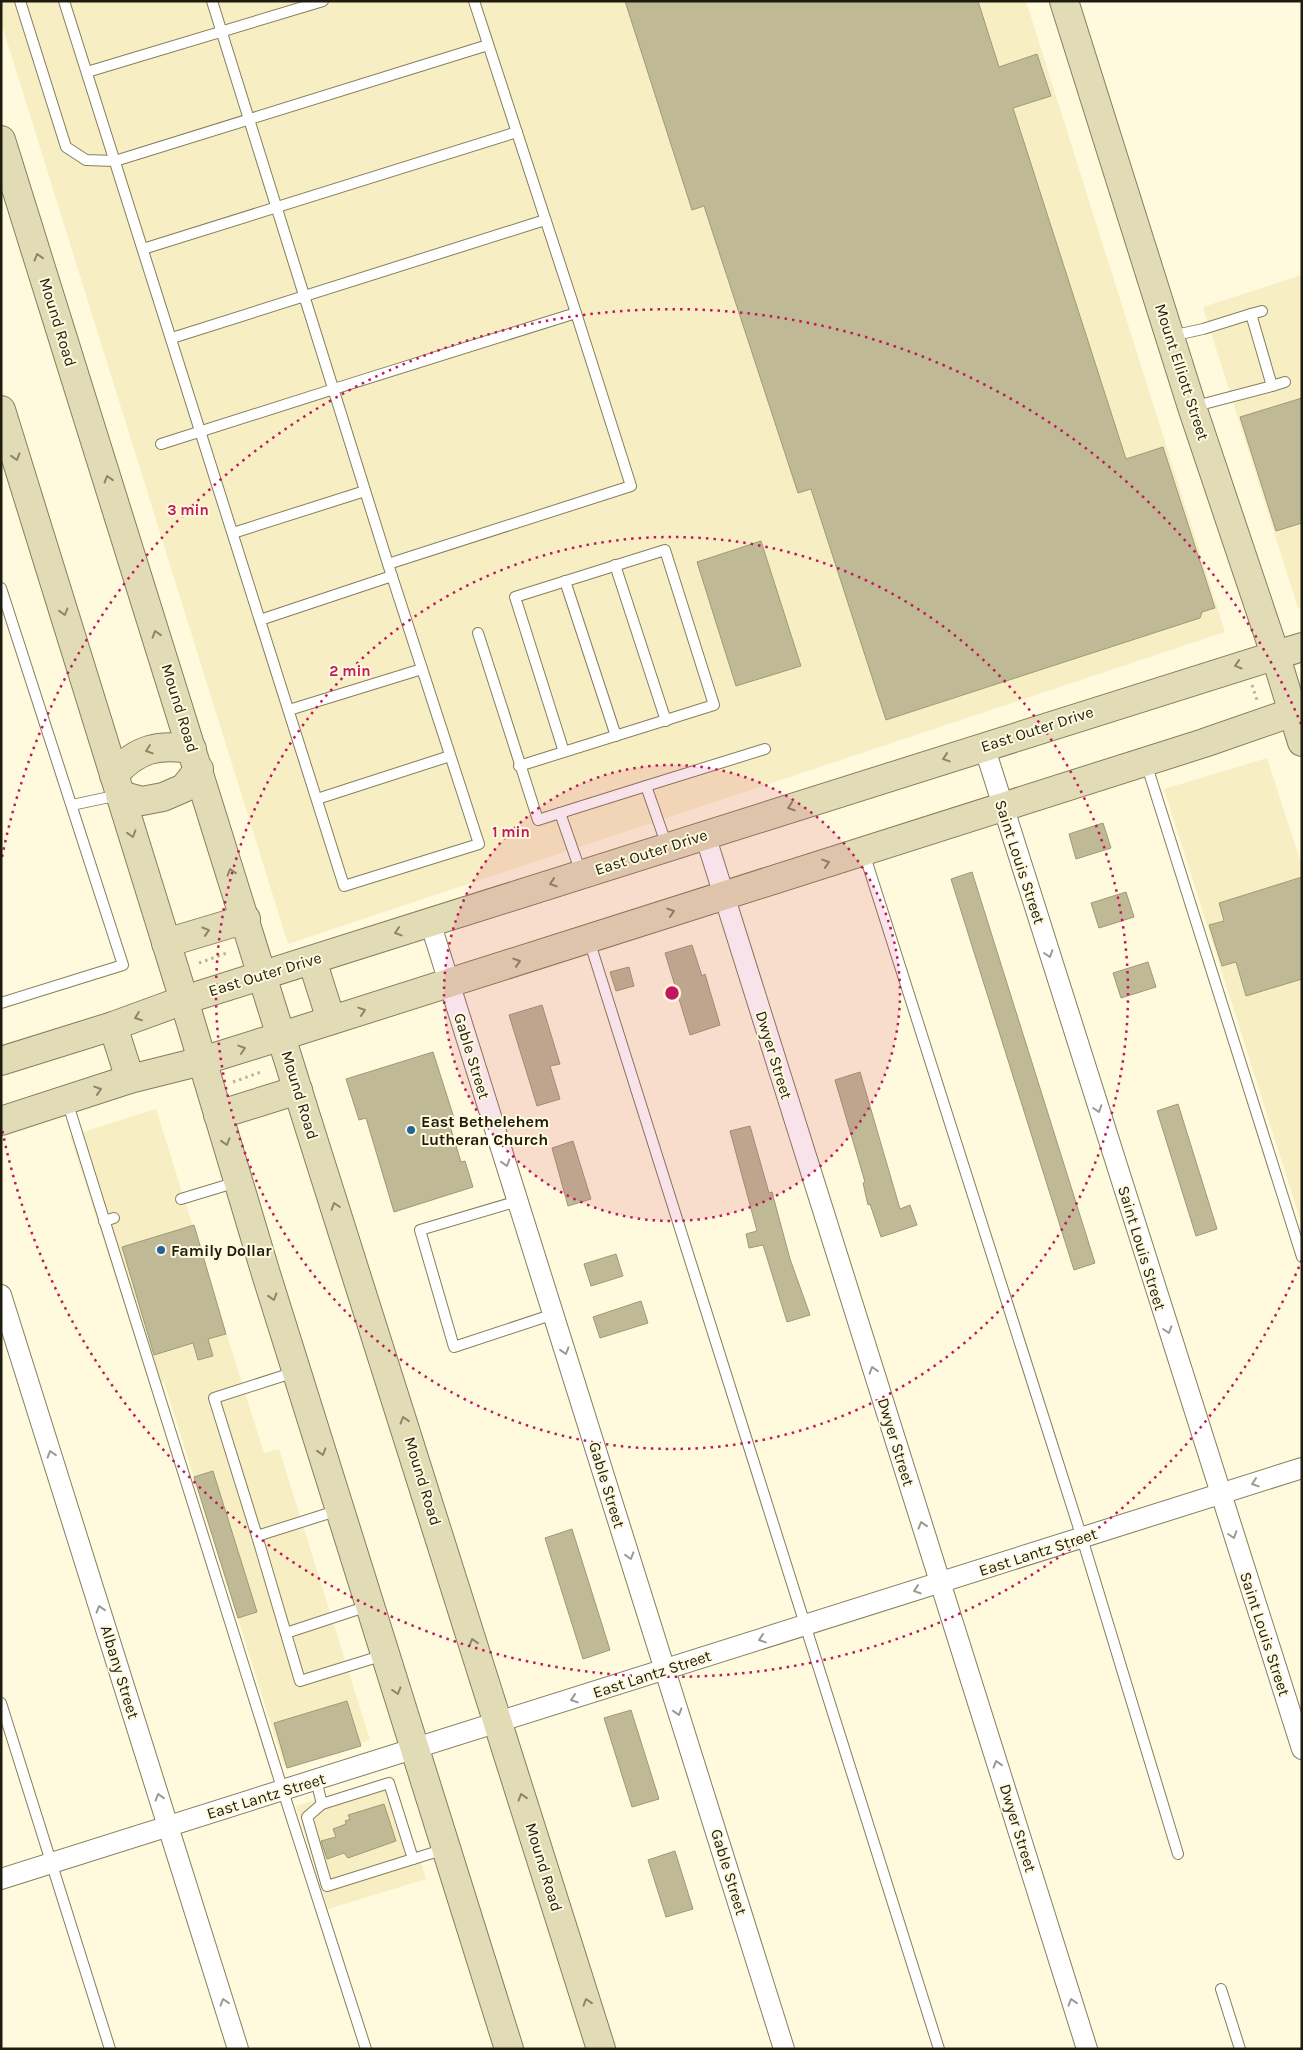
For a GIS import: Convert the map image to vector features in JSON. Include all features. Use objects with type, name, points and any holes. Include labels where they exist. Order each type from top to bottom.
[{"type":"main road","name":"Mount Elliott Street","points":[[1064,1],[1192,407],[1275,654],[1297,711],[1302,742]]},
{"type":"main road","name":"Mound Road","points":[[1,140],[298,1090],[601,2049]]},
{"type":"main road","points":[[3,422],[184,1000],[296,1372],[509,2049]]},
{"type":"main road","name":"East Outer Drive","points":[[1,1061],[113,1026],[184,1000],[1302,646]]},
{"type":"main road","points":[[1,1121],[130,1079],[202,1062],[1145,762],[1297,711]]},
{"type":"main road","points":[[162,746],[196,759],[184,788],[163,797],[142,801],[117,785],[124,763],[136,755],[149,750],[162,746]]},
{"type":"main road","points":[[166,944],[246,919]]},
{"type":"main road","points":[[312,960],[331,1020]]},
{"type":"main road","points":[[113,1026],[130,1079]]},
{"type":"main road","points":[[218,1115],[298,1090]]},
{"type":"street","name":"Saint Louis Street","points":[[984,746],[1302,1750]]},
{"type":"street","name":"Dwyer Street","points":[[705,835],[1087,2049]]},
{"type":"street","name":"Gable Street","points":[[430,922],[784,2049]]},
{"type":"street","name":"Albany Street","points":[[1,1295],[238,2049]]},
{"type":"street","name":"East Lantz Street","points":[[1,1879],[1302,1468]]},
{"type":"lane","points":[[20,1],[66,147],[86,160],[115,161],[488,45]]},
{"type":"lane","points":[[64,1],[344,886],[479,844],[388,564],[212,1]]},
{"type":"lane","points":[[87,72],[324,1]]},
{"type":"lane","points":[[388,564],[631,486],[474,1]]},
{"type":"lane","points":[[143,249],[517,132]]},
{"type":"lane","points":[[172,338],[546,220]]},
{"type":"lane","points":[[1170,336],[1204,329],[1262,310]]},
{"type":"lane","points":[[161,444],[576,313]]},
{"type":"lane","points":[[1251,314],[1272,386]]},
{"type":"lane","points":[[1192,407],[1286,382]]},
{"type":"lane","points":[[233,533],[365,491]]},
{"type":"lane","points":[[519,766],[666,721],[714,704],[665,550],[515,597],[564,752]]},
{"type":"lane","points":[[615,565],[666,721]]},
{"type":"lane","points":[[260,620],[392,576]]},
{"type":"lane","points":[[565,581],[616,736]]},
{"type":"lane","points":[[1,588],[123,965],[1,1003]]},
{"type":"lane","points":[[478,634],[519,766],[538,820],[766,749]]},
{"type":"lane","points":[[289,710],[422,669]]},
{"type":"lane","points":[[317,799],[450,756]]},
{"type":"lane","points":[[1145,762],[1302,1257]]},
{"type":"lane","points":[[72,805],[117,785]]},
{"type":"lane","points":[[646,786],[667,847]]},
{"type":"lane","points":[[560,813],[581,874]]},
{"type":"lane","points":[[864,851],[1082,1538],[1178,1854]]},
{"type":"lane","points":[[588,939],[939,2049]]},
{"type":"lane","points":[[67,1100],[109,1220],[283,1791],[366,2049]]},
{"type":"lane","points":[[181,1199],[238,1182]]},
{"type":"lane","points":[[518,1201],[420,1230],[454,1347],[554,1314]]},
{"type":"lane","points":[[296,1372],[214,1398],[300,1681],[385,1654]]},
{"type":"lane","points":[[257,1536],[340,1510]]},
{"type":"lane","points":[[286,1632],[370,1606]]},
{"type":"lane","points":[[1,1703],[110,2049]]},
{"type":"lane","points":[[316,1780],[322,1804]]},
{"type":"lane","points":[[413,1859],[389,1783],[322,1804],[307,1817],[327,1886],[446,1849]]},
{"type":"lane","points":[[1222,1989],[1240,2049]]},
{"type":"path","points":[[1250,679],[1257,703]]},
{"type":"path","points":[[199,963],[227,953]]},
{"type":"path","points":[[233,1082],[261,1072]]},
{"type":"shaded area","points":[[1,1],[1026,1],[1225,632],[288,944],[1,22]]},
{"type":"shaded area","points":[[1302,275],[1302,607],[1298,608],[1203,307]]},
{"type":"shaded area","points":[[1267,758],[1302,866],[1302,1225],[1164,789]]},
{"type":"shaded area","points":[[156,1109],[264,1453],[279,1449],[370,1740],[284,1766],[164,1382],[150,1386],[70,1136]]},
{"type":"shaded area","points":[[393,1775],[426,1879],[328,1909],[296,1806]]},
{"type":"building","points":[[625,1],[978,1],[999,67],[1037,54],[1051,96],[1013,108],[1126,459],[1163,447],[1215,608],[1202,612],[1200,618],[886,720],[811,489],[798,493],[704,206],[692,210]]},
{"type":"building","points":[[1302,398],[1302,523],[1276,531],[1240,417]]},
{"type":"building","points":[[761,541],[801,666],[736,686],[697,562]]},
{"type":"building","points":[[1103,823],[1111,848],[1076,859],[1069,834]]},
{"type":"building","points":[[972,872],[1095,1263],[1074,1270],[951,879]]},
{"type":"building","points":[[1302,877],[1302,979],[1246,996],[1236,962],[1222,966],[1209,925],[1224,921],[1219,903]]},
{"type":"building","points":[[1126,892],[1134,917],[1099,928],[1091,903]]},
{"type":"building","points":[[692,945],[702,976],[705,974],[720,1025],[690,1035],[665,953]]},
{"type":"building","points":[[1148,962],[1156,987],[1121,998],[1113,973]]},
{"type":"building","points":[[629,967],[634,986],[616,991],[610,972]]},
{"type":"building","points":[[542,1005],[560,1064],[550,1066],[560,1099],[537,1106],[509,1015]]},
{"type":"building","name":"East Bethelehem Lutheran Church","points":[[433,1052],[455,1121],[449,1123],[461,1162],[465,1161],[473,1187],[394,1212],[366,1118],[359,1120],[346,1079]]},
{"type":"building","points":[[860,1072],[900,1209],[910,1205],[917,1225],[881,1237],[870,1204],[868,1205],[863,1183],[865,1182],[835,1080]]},
{"type":"building","points":[[1178,1104],[1217,1229],[1196,1236],[1157,1111]]},
{"type":"building","points":[[750,1126],[769,1193],[772,1192],[790,1259],[810,1315],[787,1322],[763,1245],[749,1248],[746,1234],[757,1231],[730,1131]]},
{"type":"building","points":[[573,1141],[591,1199],[568,1206],[552,1148]]},
{"type":"building","points":[[194,1225],[226,1334],[208,1339],[213,1356],[198,1360],[193,1343],[154,1355],[122,1247]]},
{"type":"building","points":[[616,1254],[623,1276],[591,1286],[584,1264]]},
{"type":"building","points":[[641,1301],[648,1323],[600,1338],[593,1317]]},
{"type":"building","points":[[213,1471],[257,1612],[238,1618],[194,1477]]},
{"type":"building","points":[[572,1529],[610,1650],[583,1659],[545,1538]]},
{"type":"building","points":[[347,1701],[361,1746],[287,1768],[274,1723]]},
{"type":"building","points":[[631,1710],[659,1799],[632,1807],[604,1718]]},
{"type":"building","points":[[384,1804],[396,1841],[348,1858],[344,1853],[327,1859],[321,1841],[336,1837],[333,1829],[346,1824],[345,1821],[350,1819],[348,1815]]},
{"type":"building","points":[[675,1851],[693,1909],[666,1917],[648,1860]]},
{"type":"place","name":"East Bethelehem Lutheran Church","points":[[411,1130]]},
{"type":"place","name":"Family Dollar","points":[[161,1250]]}]
